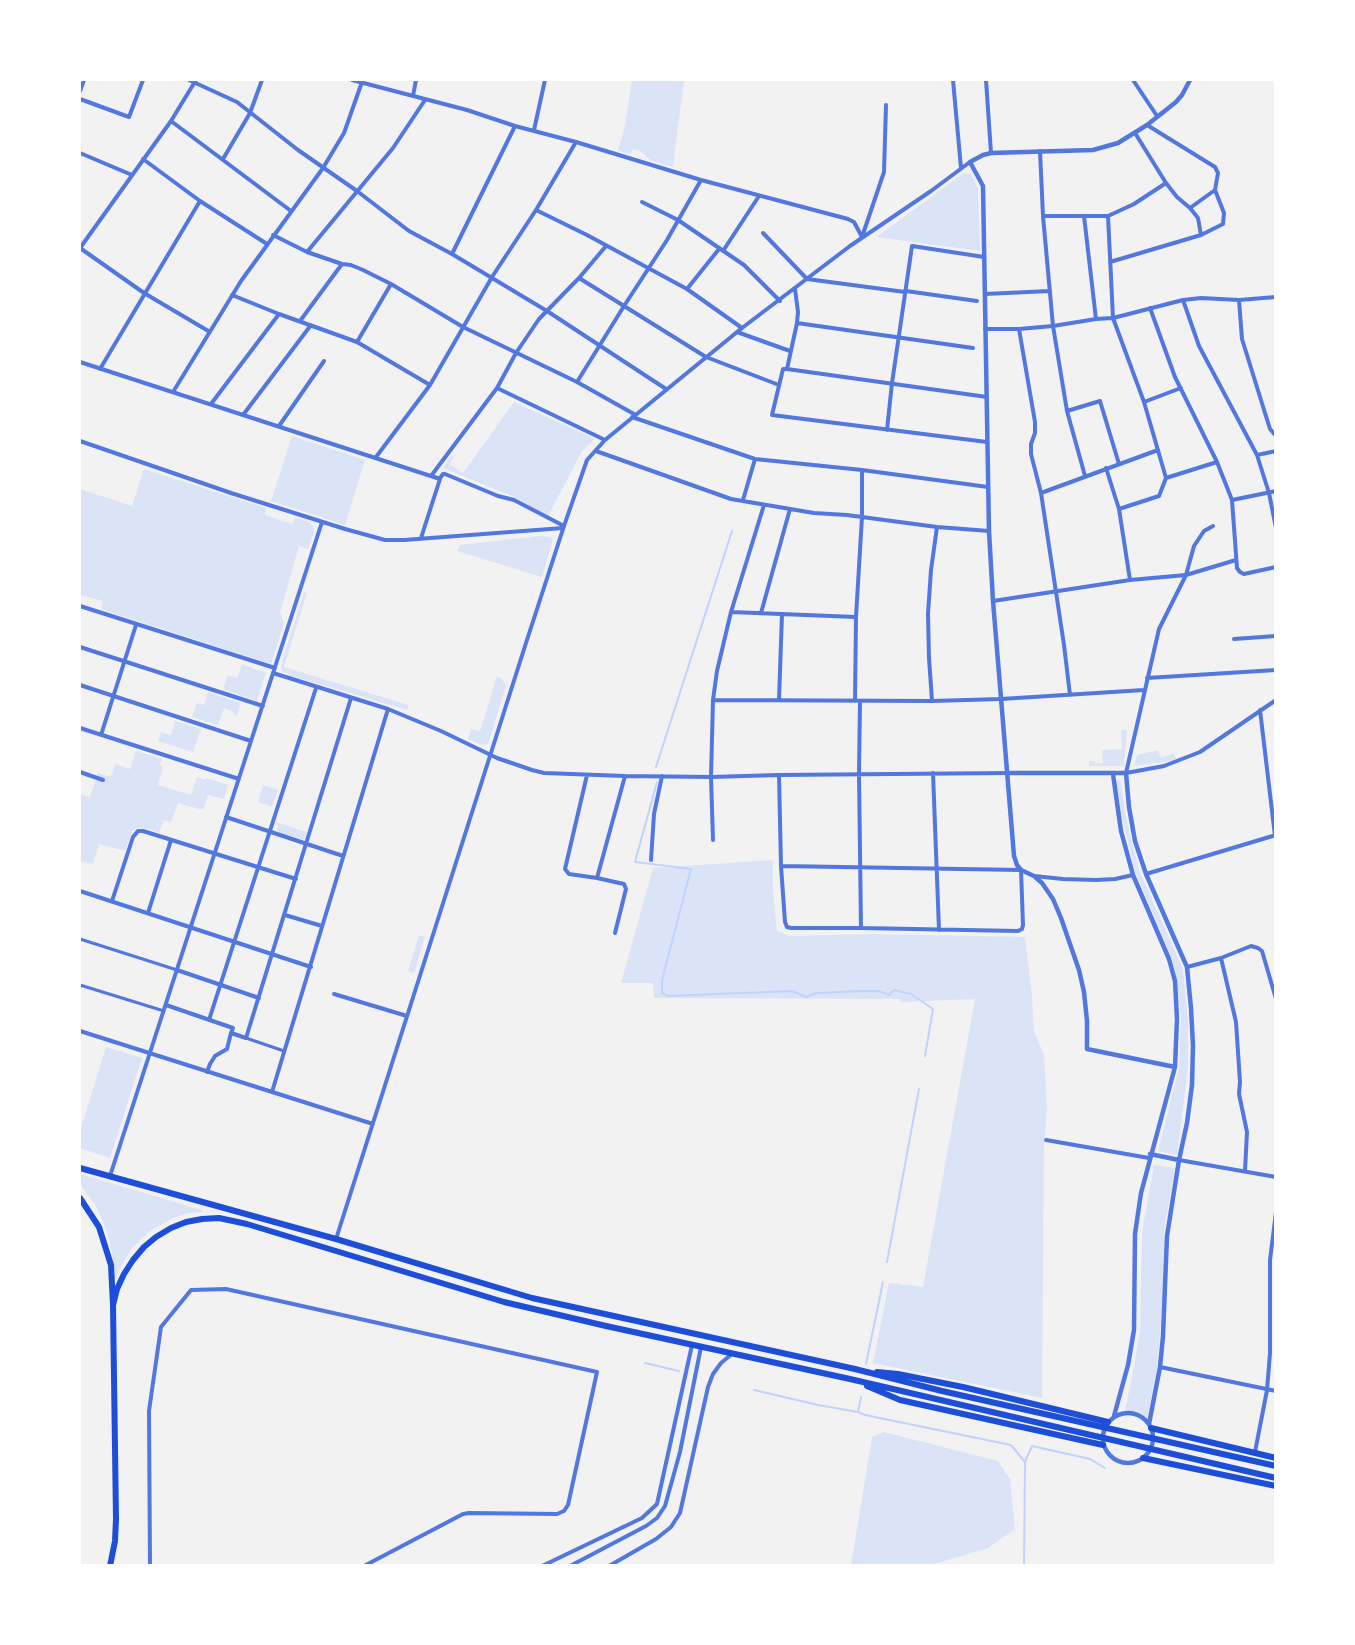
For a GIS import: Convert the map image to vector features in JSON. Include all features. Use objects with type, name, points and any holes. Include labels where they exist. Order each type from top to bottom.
[{"type":"main road","points":[[80,1168],[336,1239],[532,1298],[1275,1466]]},
{"type":"main road","points":[[80,1198],[99,1227],[111,1265],[116,1519],[110,1566]]},
{"type":"main road","points":[[113,1305],[117,1289],[128,1267],[156,1237],[186,1222],[219,1218],[247,1224],[504,1302],[850,1379],[1275,1478]]},
{"type":"main road","points":[[855,1370],[898,1374],[963,1387],[1108,1422]]},
{"type":"main road","points":[[850,1379],[900,1400],[1103,1445]]},
{"type":"main road","points":[[1150,1426],[1275,1458]]},
{"type":"main road","points":[[1143,1458],[1275,1486]]},
{"type":"street","points":[[80,91],[84,80]]},
{"type":"street","points":[[80,99],[129,117],[143,80]]},
{"type":"street","points":[[189,80],[237,102],[409,231],[492,277],[601,345],[666,389]]},
{"type":"street","points":[[223,159],[250,113],[262,80]]},
{"type":"street","points":[[352,80],[467,110],[701,180],[848,219],[854,222],[862,237]]},
{"type":"street","points":[[413,96],[416,80]]},
{"type":"street","points":[[534,130],[544,80]]},
{"type":"street","points":[[953,80],[961,168]]},
{"type":"street","points":[[986,80],[991,153]]},
{"type":"street","points":[[1133,80],[1157,116]]},
{"type":"street","points":[[336,1239],[563,527],[587,460],[605,440],[633,416],[742,328],[862,237],[970,162],[991,153],[1099,149],[1118,142],[1147,125],[1176,102],[1190,80]]},
{"type":"street","points":[[195,81],[171,121],[82,242],[80,248],[144,293],[210,332]]},
{"type":"street","points":[[173,392],[232,295],[323,168],[345,132],[362,82]]},
{"type":"street","points":[[307,252],[393,148],[425,100]]},
{"type":"street","points":[[862,237],[884,172],[886,105]]},
{"type":"street","points":[[171,121],[291,211]]},
{"type":"street","points":[[1110,262],[1201,235],[1223,224],[1224,213],[1215,190],[1218,173],[1215,167],[1147,125]]},
{"type":"street","points":[[452,254],[515,126]]},
{"type":"street","points":[[1135,133],[1166,183],[1198,218],[1201,235]]},
{"type":"street","points":[[376,457],[430,385],[492,277],[536,210],[576,142]]},
{"type":"street","points":[[1040,152],[1053,326],[1067,411],[1085,476]]},
{"type":"street","points":[[80,153],[132,175]]},
{"type":"street","points":[[143,159],[200,201],[267,244]]},
{"type":"street","points":[[778,775],[780,866],[787,927],[1018,931],[1022,929],[1021,870],[1014,856],[989,531],[983,186],[970,162]]},
{"type":"street","points":[[578,382],[701,180]]},
{"type":"street","points":[[1043,216],[1108,216],[1134,204],[1166,183]]},
{"type":"street","points":[[1190,208],[1215,190]]},
{"type":"street","points":[[687,290],[721,250],[759,196]]},
{"type":"street","points":[[100,369],[200,201]]},
{"type":"street","points":[[642,202],[678,220],[744,266],[780,301]]},
{"type":"street","points":[[536,210],[687,290],[742,328]]},
{"type":"street","points":[[1084,215],[1096,319]]},
{"type":"street","points":[[1108,216],[1113,318],[1144,402],[1166,478],[1159,496],[1119,509]]},
{"type":"street","points":[[763,232],[807,279],[977,301]]},
{"type":"street","points":[[273,235],[307,252],[351,265],[391,284],[463,327],[578,382],[633,416],[755,459],[862,470],[988,487]]},
{"type":"street","points":[[431,476],[497,388],[516,353],[539,319],[606,246]]},
{"type":"street","points":[[887,430],[912,246],[984,257]]},
{"type":"street","points":[[300,321],[342,264]]},
{"type":"street","points":[[579,278],[706,357],[779,385]]},
{"type":"street","points":[[357,342],[391,284]]},
{"type":"street","points":[[787,369],[798,312],[794,289]]},
{"type":"street","points":[[985,294],[1050,291]]},
{"type":"street","points":[[232,295],[357,342],[430,385]]},
{"type":"street","points":[[985,329],[1019,329],[1113,318],[1183,300],[1201,298],[1239,300],[1275,297]]},
{"type":"street","points":[[1183,300],[1199,346],[1257,455],[1269,493],[1275,528]]},
{"type":"street","points":[[1239,300],[1242,339],[1270,429],[1275,436]]},
{"type":"street","points":[[1150,308],[1175,377],[1217,462],[1232,500],[1237,568],[1240,573],[1244,574],[1275,567]]},
{"type":"street","points":[[211,404],[279,314]]},
{"type":"street","points":[[797,323],[973,348]]},
{"type":"street","points":[[243,415],[310,325]]},
{"type":"street","points":[[1019,329],[1035,422],[1035,434],[1030,444],[1031,454],[1041,493],[1070,695]]},
{"type":"street","points":[[737,332],[790,351]]},
{"type":"street","points":[[80,362],[440,479]]},
{"type":"street","points":[[279,426],[324,362]]},
{"type":"street","points":[[987,397],[783,369],[772,415],[987,442]]},
{"type":"street","points":[[497,388],[605,440]]},
{"type":"street","points":[[1144,402],[1181,388]]},
{"type":"street","points":[[1067,411],[1100,401],[1119,464]]},
{"type":"street","points":[[80,441],[231,493],[385,540],[563,527]]},
{"type":"street","points":[[1041,493],[1158,450]]},
{"type":"street","points":[[596,451],[731,499],[790,509],[989,531]]},
{"type":"street","points":[[1257,455],[1275,451]]},
{"type":"street","points":[[743,500],[755,459]]},
{"type":"street","points":[[1166,478],[1217,462]]},
{"type":"street","points":[[1107,468],[1119,509],[1130,580]]},
{"type":"street","points":[[861,928],[856,617],[862,470]]},
{"type":"street","points":[[421,538],[443,474],[520,502],[563,527]]},
{"type":"street","points":[[1232,500],[1275,491]]},
{"type":"street","points":[[713,840],[711,777],[713,700],[717,671],[731,612],[764,505]]},
{"type":"street","points":[[761,613],[790,509]]},
{"type":"street","points":[[110,1176],[322,522]]},
{"type":"street","points":[[1150,1426],[1160,1367],[1167,1236],[1187,1123],[1193,1046],[1187,967],[1146,874],[1135,841],[1126,773],[1159,629],[1186,575],[1194,546],[1204,531],[1213,526]]},
{"type":"street","points":[[933,701],[928,614],[937,527]]},
{"type":"street","points":[[993,601],[1130,580],[1186,575],[1236,560]]},
{"type":"street","points":[[80,606],[274,671],[316,688],[388,709],[491,755],[532,770],[556,774],[711,777],[933,773],[1126,773],[1164,766],[1200,752],[1275,700]]},
{"type":"street","points":[[731,612],[856,617]]},
{"type":"street","points":[[779,700],[782,614]]},
{"type":"street","points":[[101,735],[136,625]]},
{"type":"street","points":[[1234,639],[1275,636]]},
{"type":"street","points":[[80,647],[262,706]]},
{"type":"street","points":[[1147,678],[1275,670]]},
{"type":"street","points":[[80,685],[251,741]]},
{"type":"street","points":[[209,1020],[316,688]]},
{"type":"street","points":[[713,700],[933,701],[1144,690]]},
{"type":"street","points":[[246,1038],[351,698]]},
{"type":"street","points":[[272,1092],[388,709]]},
{"type":"street","points":[[1146,874],[1275,836],[1260,710]]},
{"type":"street","points":[[80,728],[239,779]]},
{"type":"street","points":[[80,772],[103,780]]},
{"type":"street","points":[[933,773],[939,930]]},
{"type":"street","points":[[1113,774],[1121,831],[1133,875],[1169,959],[1175,981],[1177,1019],[1174,1067],[1141,1192],[1135,1234],[1132,1350],[1114,1416],[1108,1422],[1102,1437],[1103,1445],[1111,1457],[1117,1461],[1130,1464],[1143,1458],[1152,1447],[1153,1434],[1150,1426],[1143,1418],[1129,1412],[1114,1416]]},
{"type":"street","points":[[587,775],[565,869],[568,874],[624,884],[626,889],[615,933]]},
{"type":"street","points":[[597,878],[625,776]]},
{"type":"street","points":[[651,860],[654,814],[662,776]]},
{"type":"street","points":[[226,817],[343,856]]},
{"type":"street","points":[[112,902],[133,837],[138,831],[296,879]]},
{"type":"street","points":[[148,913],[171,840]]},
{"type":"street","points":[[780,866],[1021,870],[1034,876],[1053,899],[1079,970],[1086,1006],[1087,1049],[1174,1067]]},
{"type":"street","points":[[1034,876],[1095,880],[1133,875]]},
{"type":"street","points":[[80,891],[311,967]]},
{"type":"street","points":[[285,915],[322,926]]},
{"type":"street","points":[[80,939],[258,998]]},
{"type":"street","points":[[1187,967],[1221,958],[1251,946],[1258,948],[1262,951],[1275,999]]},
{"type":"street","points":[[1221,958],[1236,1022],[1239,1094],[1247,1132],[1245,1171]]},
{"type":"street","points":[[80,985],[164,1011]]},
{"type":"street","points":[[334,994],[407,1017]]},
{"type":"street","points":[[166,1005],[233,1028],[226,1049],[215,1056],[207,1072]]},
{"type":"street","points":[[80,1031],[373,1124]]},
{"type":"street","points":[[231,1033],[285,1052]]},
{"type":"street","points":[[1046,1140],[1275,1177]]},
{"type":"street","points":[[1255,1453],[1267,1390],[1271,1343],[1271,1252],[1275,1212]]},
{"type":"street","points":[[1270,1287],[1275,1288]]},
{"type":"street","points":[[150,1566],[150,1411],[161,1327],[191,1290],[226,1289],[597,1372],[568,1505],[564,1511],[557,1514],[463,1514],[364,1566]]},
{"type":"street","points":[[542,1566],[642,1518],[657,1504],[692,1344]]},
{"type":"street","points":[[570,1566],[646,1526],[657,1518],[665,1506],[680,1452],[701,1346]]},
{"type":"street","points":[[609,1566],[656,1539],[670,1527],[680,1513],[708,1387],[717,1368],[733,1353]]},
{"type":"street","points":[[1160,1367],[1275,1391]]},
{"type":"shaded area","points":[[632,80],[684,80],[673,167],[651,161],[642,152],[633,149],[631,154],[618,151],[625,125]]},
{"type":"shaded area","points":[[964,173],[971,174],[978,188],[980,251],[876,237]]},
{"type":"shaded area","points":[[514,402],[595,439],[582,451],[548,516],[513,496],[443,468],[452,455],[454,457],[449,464],[463,473]]},
{"type":"shaded area","points":[[292,436],[365,460],[345,525],[271,501]]},
{"type":"shaded area","points":[[144,469],[266,508],[265,515],[292,524],[295,518],[309,522],[313,526],[314,531],[308,549],[299,546],[280,613],[284,624],[271,664],[101,609],[103,601],[80,595],[80,489],[132,506]]},
{"type":"shaded area","points":[[539,536],[551,537],[553,540],[542,577],[457,551],[460,545]]},
{"type":"shaded area","points":[[304,592],[307,593],[284,667],[409,705],[407,710],[282,671],[283,658]]},
{"type":"shaded area","points":[[242,664],[266,673],[257,701],[223,689],[228,675],[237,678]]},
{"type":"shaded area","points":[[497,676],[506,686],[488,744],[482,745],[468,739],[471,729],[480,731]]},
{"type":"shaded area","points":[[208,692],[241,703],[237,716],[224,708],[218,725],[192,717],[197,703],[204,705]]},
{"type":"shaded area","points":[[175,721],[201,729],[193,752],[158,741],[161,732],[171,735]]},
{"type":"shaded area","points":[[1121,730],[1127,730],[1124,766],[1089,766],[1089,761],[1103,763],[1102,750],[1122,749]]},
{"type":"shaded area","points":[[1158,750],[1161,758],[1174,753],[1176,759],[1134,766],[1137,755]]},
{"type":"shaded area","points":[[136,751],[162,759],[160,765],[163,767],[158,785],[191,795],[197,777],[228,785],[224,799],[208,795],[203,810],[178,803],[171,822],[164,820],[159,833],[150,829],[135,829],[132,831],[125,851],[99,844],[93,864],[80,861],[80,794],[90,797],[98,773],[111,777],[115,764],[130,769]]},
{"type":"shaded area","points":[[1120,780],[1127,822],[1139,870],[1183,969],[1188,1018],[1188,1068],[1177,1155],[1158,1151],[1179,1068],[1181,1018],[1175,971],[1171,956],[1135,871],[1121,812],[1116,781]]},
{"type":"shaded area","points":[[263,785],[278,790],[272,807],[258,802]]},
{"type":"shaded area","points":[[276,822],[307,832],[304,840],[277,832]]},
{"type":"shaded area","points":[[773,860],[777,931],[790,936],[873,934],[1025,937],[1034,1031],[1044,1055],[1047,1108],[1044,1147],[1042,1398],[873,1363],[889,1283],[923,1287],[975,999],[901,1002],[899,999],[654,998],[653,983],[621,983],[653,868]]},
{"type":"shaded area","points":[[419,935],[425,937],[414,973],[408,971]]},
{"type":"shaded area","points":[[106,1047],[142,1058],[110,1158],[80,1148],[80,1131]]},
{"type":"shaded area","points":[[1154,1165],[1175,1168],[1164,1230],[1163,1299],[1157,1367],[1147,1418],[1139,1411],[1125,1411],[1140,1330],[1142,1232]]},
{"type":"shaded area","points":[[80,1174],[202,1210],[202,1212],[173,1218],[150,1231],[132,1248],[114,1281],[112,1253],[107,1232],[96,1206],[80,1184]]},
{"type":"shaded area","points":[[884,1432],[998,1461],[1010,1479],[1015,1529],[988,1548],[931,1565],[851,1565],[872,1437]]},
{"type":"waterway","points":[[656,767],[732,531]]},
{"type":"waterway","points":[[657,782],[635,862],[691,869],[662,980],[662,993],[668,996],[792,991],[806,997],[817,993],[860,991],[879,991],[889,995],[894,990],[911,994],[933,1009],[925,1056]]},
{"type":"waterway","points":[[887,1262],[919,1089]]},
{"type":"waterway","points":[[866,1364],[883,1282]]},
{"type":"waterway","points":[[645,1363],[679,1371]]},
{"type":"waterway","points":[[754,1390],[1011,1445],[1025,1462]]},
{"type":"waterway","points":[[858,1412],[861,1397]]},
{"type":"waterway","points":[[1024,1566],[1025,1462],[1032,1446],[1090,1459],[1105,1468]]}]
